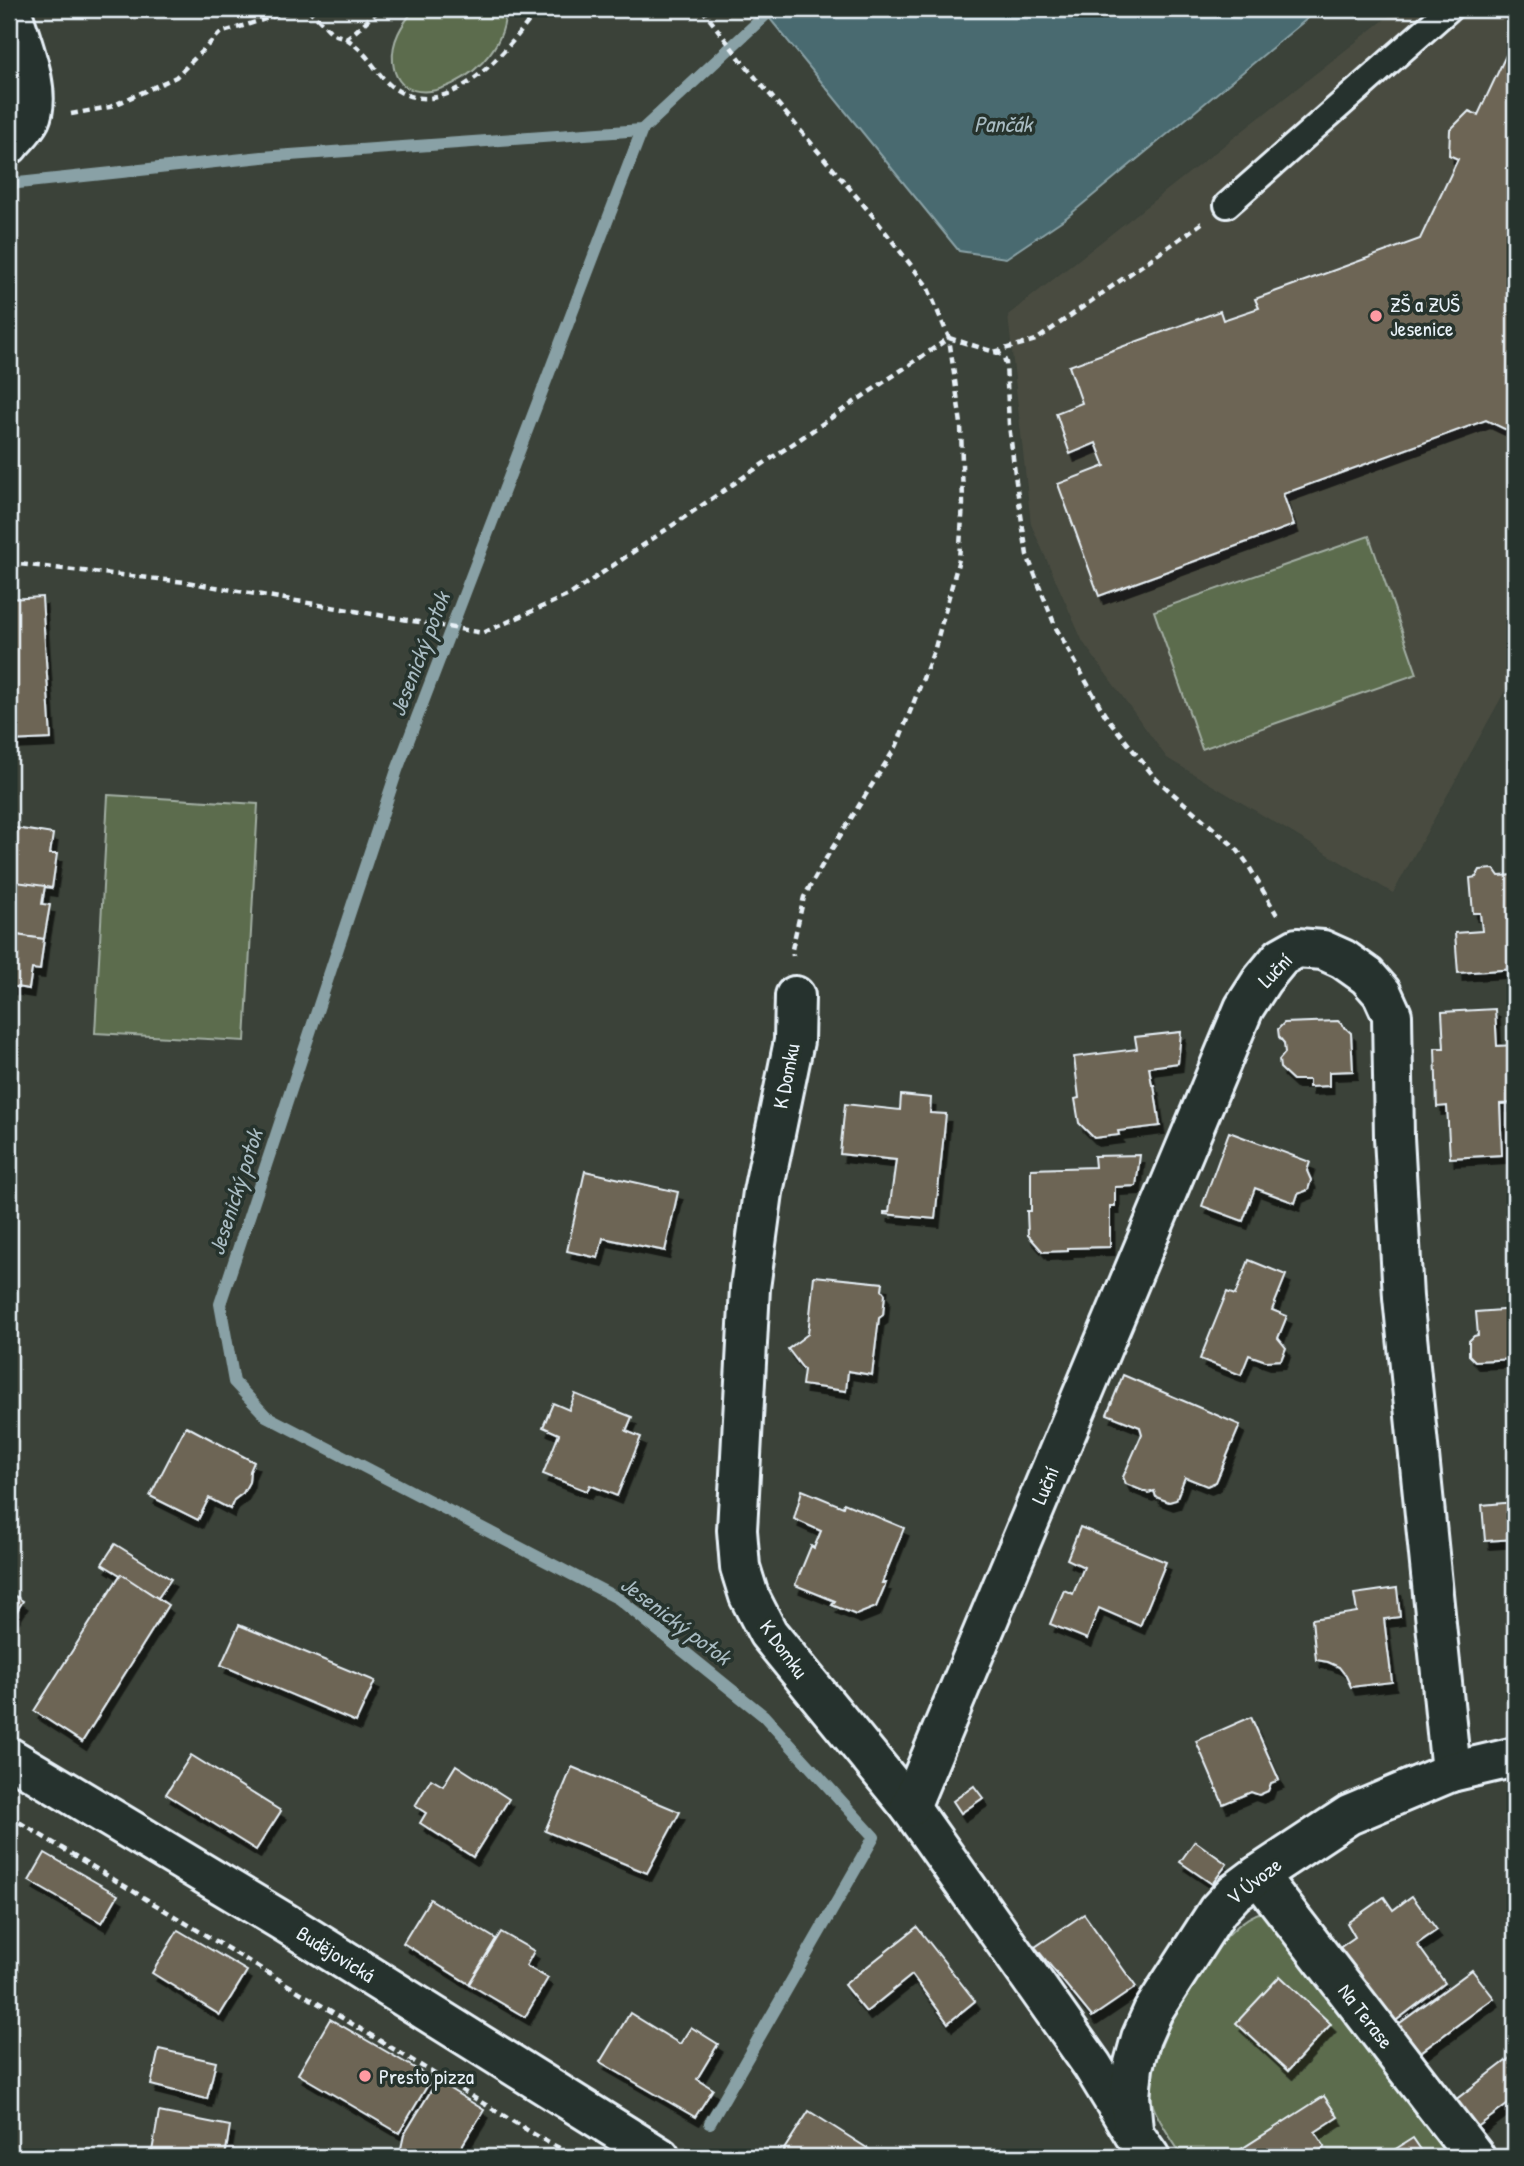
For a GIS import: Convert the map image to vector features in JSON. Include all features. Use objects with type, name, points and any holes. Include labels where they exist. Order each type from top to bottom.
[{"type":"street","points":[[11,9],[32,80],[35,105],[19,133]]},
{"type":"street","name":"Luční","points":[[910,1807],[1244,1008],[1281,957],[1297,947],[1324,950],[1343,959],[1367,976],[1382,993],[1392,1015],[1394,1137],[1403,1297],[1451,1772]]},
{"type":"street","name":"K Domku","points":[[796,996],[794,1041],[763,1192],[750,1288],[737,1530],[740,1567],[749,1596],[768,1633],[910,1807],[1092,2065],[1142,2146]]},
{"type":"street","name":"Budějovická","points":[[9,1757],[284,1922],[660,2157]]},
{"type":"street","name":"V Úvoze","points":[[1142,2146],[1130,2096],[1133,2067],[1141,2038],[1153,2011],[1218,1910],[1234,1893],[1349,1815],[1451,1772],[1515,1757]]},
{"type":"street","name":"Na Terase","points":[[1258,1875],[1475,2157]]},
{"type":"lane","points":[[1227,205],[1450,9]]},
{"type":"path","points":[[19,133],[110,107],[176,78],[220,33],[298,9]]},
{"type":"path","points":[[308,9],[333,34],[346,38],[363,52],[390,85],[405,94],[425,98],[439,97],[483,73],[538,9]]},
{"type":"path","points":[[346,38],[382,9]]},
{"type":"path","points":[[702,9],[744,64],[873,216],[927,286],[949,338],[961,424],[963,505],[959,559],[935,648],[897,745],[804,897],[792,949],[796,996]]},
{"type":"path","points":[[993,352],[1036,340],[1227,205]]},
{"type":"path","points":[[949,338],[1003,356],[1006,363],[1009,425],[1027,555],[1056,628],[1105,715],[1156,779],[1236,848],[1297,947]]},
{"type":"path","points":[[9,565],[186,582],[483,633],[571,593],[949,338]]},
{"type":"path","points":[[9,1816],[547,2142],[578,2157]]},
{"type":"shaded area","points":[[1398,9],[1515,9],[1515,704],[1511,680],[1393,893],[1167,758],[1083,642],[1031,524],[1008,315]]},
{"type":"green space","points":[[415,9],[505,9],[502,32],[490,53],[473,71],[453,84],[432,91],[414,90],[400,81],[393,62],[398,33]]},
{"type":"green space","points":[[1369,536],[1417,674],[1202,749],[1154,611]]},
{"type":"green space","points":[[108,795],[258,804],[245,1041],[95,1033]]},
{"type":"green space","points":[[1262,1912],[1453,2157],[1183,2157],[1153,2106],[1152,2084],[1157,2058],[1185,1997],[1214,1952],[1230,1933]]},
{"type":"water","name":"Pančák","points":[[762,9],[1319,9],[1067,217],[1006,258],[959,251]]},
{"type":"building","name":"ZŠ a ZUŠ Jesenice","points":[[1515,36],[1515,434],[1486,420],[1283,494],[1294,525],[1099,596],[1058,484],[1105,466],[1096,443],[1070,454],[1056,413],[1082,403],[1069,366],[1220,311],[1223,320],[1259,308],[1255,299],[1420,239],[1458,159],[1449,155],[1450,130],[1469,111],[1478,115]]},
{"type":"building","points":[[42,597],[51,739],[9,741],[9,599]]},
{"type":"building","points":[[9,827],[53,834],[50,854],[57,854],[52,888],[9,881]]},
{"type":"building","points":[[1494,869],[1499,876],[1515,875],[1515,969],[1458,973],[1455,933],[1482,931],[1480,913],[1473,913],[1470,878],[1476,877],[1480,870]]},
{"type":"building","points":[[9,881],[45,886],[42,904],[50,905],[44,939],[9,934]]},
{"type":"building","points":[[9,934],[44,939],[40,970],[32,969],[29,989],[9,986]]},
{"type":"building","points":[[1495,1009],[1497,1046],[1515,1045],[1515,1103],[1500,1104],[1502,1155],[1450,1158],[1447,1106],[1437,1107],[1435,1048],[1444,1048],[1442,1012]]},
{"type":"building","points":[[1338,1021],[1351,1033],[1353,1071],[1329,1072],[1329,1086],[1309,1087],[1309,1080],[1293,1080],[1280,1068],[1279,1060],[1285,1053],[1278,1029],[1284,1023]]},
{"type":"building","points":[[1181,1032],[1178,1063],[1149,1067],[1160,1126],[1118,1131],[1119,1135],[1094,1138],[1079,1123],[1075,1099],[1079,1098],[1074,1057],[1137,1049],[1135,1037]]},
{"type":"building","points":[[901,1095],[931,1098],[930,1113],[946,1114],[935,1219],[884,1214],[889,1212],[896,1160],[840,1154],[845,1104],[900,1110]]},
{"type":"building","points":[[1229,1132],[1310,1162],[1307,1171],[1311,1180],[1308,1190],[1298,1194],[1295,1203],[1255,1188],[1243,1221],[1202,1206]]},
{"type":"building","points":[[1140,1155],[1136,1186],[1115,1187],[1115,1206],[1110,1206],[1110,1247],[1068,1248],[1068,1251],[1043,1252],[1028,1235],[1031,1169],[1095,1167],[1094,1156]]},
{"type":"building","points":[[585,1171],[678,1192],[665,1251],[603,1238],[598,1258],[567,1251]]},
{"type":"building","points":[[1249,1260],[1286,1275],[1272,1310],[1287,1316],[1278,1338],[1286,1348],[1281,1360],[1266,1361],[1249,1355],[1241,1375],[1200,1359],[1227,1292],[1235,1295]]},
{"type":"building","points":[[814,1276],[883,1283],[883,1315],[879,1318],[872,1375],[848,1371],[846,1391],[802,1385],[804,1370],[788,1349],[808,1334]]},
{"type":"building","points":[[1515,1309],[1515,1359],[1475,1361],[1469,1355],[1469,1341],[1478,1335],[1476,1312]]},
{"type":"building","points":[[1123,1375],[1240,1425],[1216,1482],[1207,1486],[1185,1477],[1176,1500],[1169,1502],[1156,1497],[1154,1491],[1148,1493],[1126,1484],[1123,1477],[1142,1434],[1140,1427],[1107,1414]]},
{"type":"building","points":[[575,1394],[632,1417],[626,1431],[641,1437],[617,1496],[590,1485],[587,1491],[543,1474],[559,1434],[543,1427],[553,1403],[569,1410]]},
{"type":"building","points":[[1511,1407],[1515,1407],[1515,1430],[1512,1430]]},
{"type":"building","points":[[186,1426],[254,1462],[249,1482],[230,1509],[209,1498],[198,1520],[150,1496]]},
{"type":"building","points":[[802,1490],[843,1507],[844,1503],[904,1528],[882,1583],[886,1583],[876,1607],[856,1615],[832,1605],[835,1601],[795,1585],[811,1546],[814,1548],[821,1531],[794,1519]]},
{"type":"building","points":[[1515,1502],[1515,1539],[1485,1541],[1482,1505]]},
{"type":"building","points":[[1080,1527],[1166,1562],[1140,1626],[1099,1608],[1087,1639],[1050,1624],[1064,1590],[1073,1594],[1084,1567],[1067,1559]]},
{"type":"building","points":[[115,1544],[171,1579],[158,1598],[102,1564]]},
{"type":"building","points":[[121,1574],[168,1605],[82,1742],[34,1711]]},
{"type":"building","points":[[1397,1588],[1400,1617],[1384,1619],[1392,1682],[1351,1687],[1339,1667],[1316,1660],[1312,1619],[1357,1612],[1354,1594]]},
{"type":"building","points":[[9,1592],[23,1601],[9,1623]]},
{"type":"building","points":[[239,1625],[375,1681],[356,1722],[221,1665]]},
{"type":"building","points":[[1251,1717],[1279,1780],[1271,1783],[1268,1791],[1259,1795],[1251,1792],[1223,1804],[1196,1741]]},
{"type":"building","points":[[191,1755],[281,1811],[256,1850],[166,1794]]},
{"type":"building","points":[[456,1765],[509,1799],[473,1857],[420,1823],[426,1813],[415,1806],[431,1779],[443,1786]]},
{"type":"building","points":[[572,1767],[680,1812],[647,1873],[545,1831]]},
{"type":"building","points":[[974,1786],[983,1798],[961,1813],[953,1801]]},
{"type":"building","points":[[1195,1841],[1227,1864],[1212,1884],[1180,1862]]},
{"type":"building","points":[[45,1853],[118,1895],[102,1923],[29,1881]]},
{"type":"building","points":[[1412,1896],[1437,1930],[1417,1944],[1445,1983],[1393,2023],[1335,1951],[1355,1937],[1347,1923],[1384,1897],[1393,1910]]},
{"type":"building","points":[[430,1899],[496,1939],[469,1984],[403,1943]]},
{"type":"building","points":[[1084,1914],[1136,1987],[1092,2017],[1035,1947]]},
{"type":"building","points":[[917,1927],[975,2001],[948,2023],[912,1975],[866,2012],[844,1985]]},
{"type":"building","points":[[178,1930],[247,1971],[220,2015],[152,1973]]},
{"type":"building","points":[[501,1932],[534,1951],[526,1966],[548,1978],[525,2017],[469,1984]]},
{"type":"building","points":[[1472,1970],[1494,1998],[1418,2054],[1396,2026]]},
{"type":"building","points":[[1280,1976],[1331,2024],[1288,2071],[1236,2023]]},
{"type":"building","points":[[630,2013],[680,2044],[691,2027],[718,2044],[697,2079],[713,2089],[695,2117],[600,2062]]},
{"type":"building","name":"Presto pizza","points":[[330,2019],[432,2078],[399,2133],[298,2074]]},
{"type":"building","points":[[159,2049],[216,2062],[207,2099],[151,2085]]},
{"type":"building","points":[[1515,2054],[1515,2099],[1476,2128],[1454,2101]]},
{"type":"building","points":[[437,2081],[484,2110],[455,2157],[399,2157],[404,2135]]},
{"type":"building","points":[[1324,2096],[1338,2117],[1315,2132],[1325,2147],[1309,2157],[1229,2157]]},
{"type":"building","points":[[809,2111],[881,2157],[779,2157]]},
{"type":"building","points":[[159,2112],[230,2126],[225,2157],[151,2157]]},
{"type":"building","points":[[1413,2138],[1426,2157],[1383,2157]]},
{"type":"waterway","name":"Jesenický potok","points":[[710,2123],[874,1837],[764,1716],[619,1599],[266,1416],[234,1382],[220,1304],[397,770],[642,130],[772,9]]},
{"type":"waterway","points":[[9,184],[262,157],[642,130]]},
{"type":"place","name":"ZŠ a ZUŠ Jesenice","points":[[1376,316]]},
{"type":"place","name":"Presto pizza","points":[[365,2076]]}]
